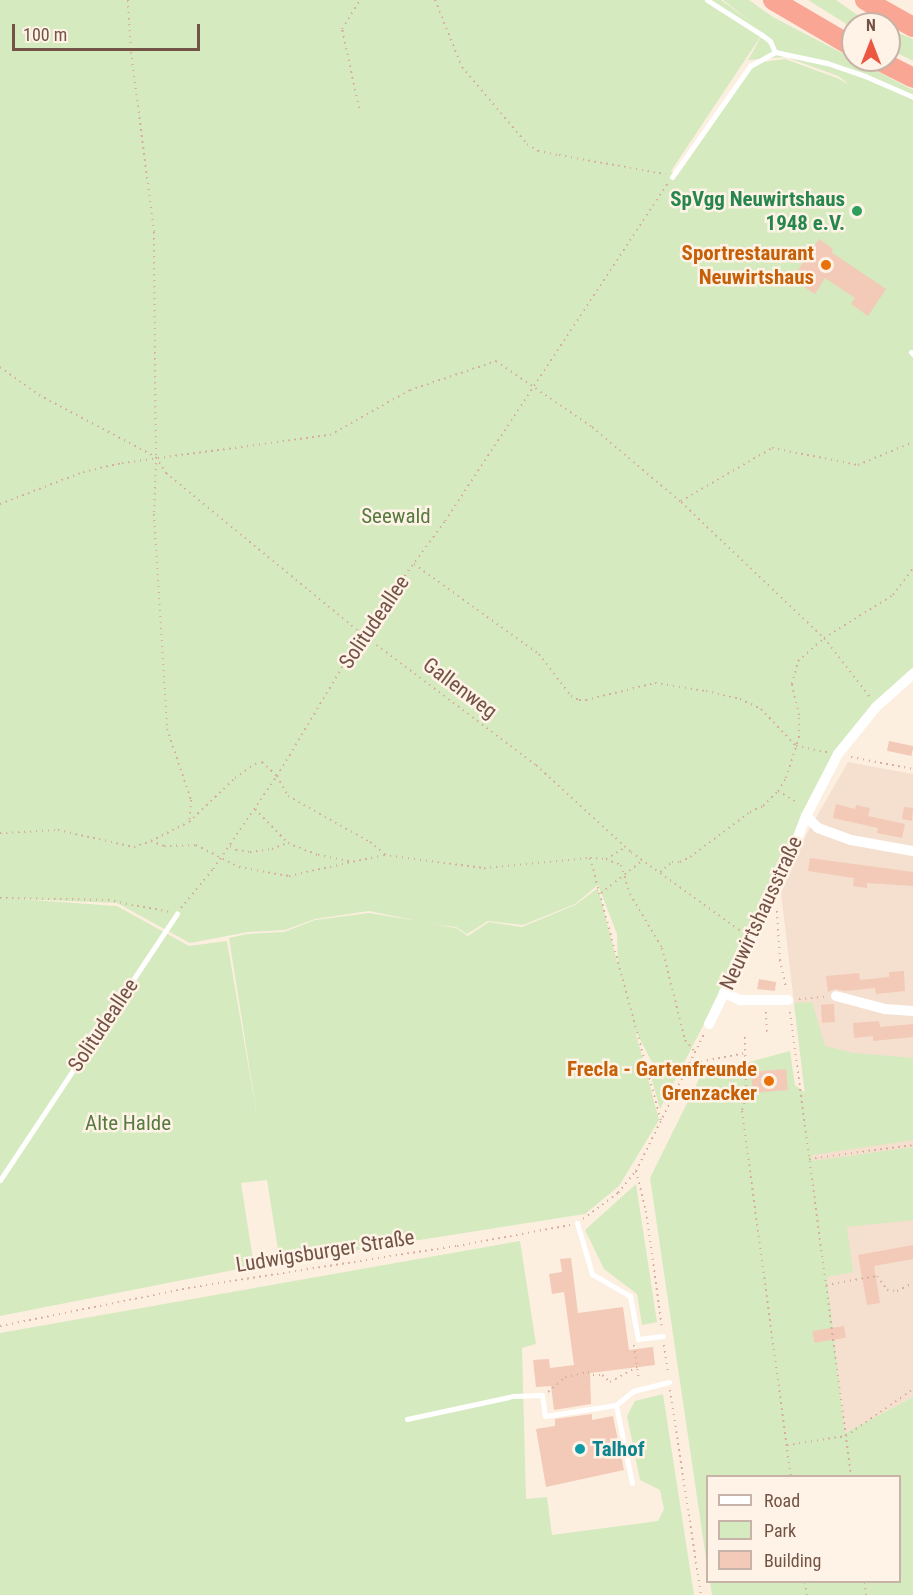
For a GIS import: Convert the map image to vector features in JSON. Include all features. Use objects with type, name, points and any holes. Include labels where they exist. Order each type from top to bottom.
[{"type":"highway","points":[[773,0],[841,40]]},
{"type":"highway","points":[[865,0],[913,27]]},
{"type":"street","name":"Neuwirtshausstraße","points":[[709,1024],[774,890],[807,813],[838,754],[876,707],[913,674]]},
{"type":"street","points":[[807,813],[818,828],[851,840],[913,851]]},
{"type":"street","points":[[724,992],[741,1000],[788,1000]]},
{"type":"street","points":[[836,996],[885,1009],[913,1011]]},
{"type":"lane","points":[[707,0],[770,41],[775,52]]},
{"type":"lane","points":[[672,177],[750,66],[775,52],[828,63],[913,97]]},
{"type":"lane","name":"Solitudeallee","points":[[0,1180],[177,914]]},
{"type":"lane","points":[[577,1223],[592,1274],[630,1296],[638,1339],[663,1336]]},
{"type":"lane","points":[[407,1419],[513,1396],[542,1395],[545,1416],[616,1405],[633,1391],[669,1382]]},
{"type":"lane","points":[[616,1405],[632,1483]]},
{"type":"path","points":[[128,0],[131,52],[154,232],[156,457],[154,514],[167,729],[191,800],[189,822]]},
{"type":"path","points":[[359,108],[342,29],[360,0]]},
{"type":"path","points":[[435,0],[462,67],[527,144],[538,151],[672,177]]},
{"type":"path","name":"Solitudeallee","points":[[177,914],[221,858],[277,776],[362,634],[414,564],[672,177]]},
{"type":"path","points":[[0,504],[83,472],[156,457],[330,435],[410,390],[496,361],[592,427],[681,502],[824,638],[847,665],[876,707]]},
{"type":"path","points":[[0,367],[39,395],[156,457]]},
{"type":"path","points":[[681,502],[772,448],[858,465],[913,442]]},
{"type":"path","name":"Gallenweg","points":[[156,457],[166,473],[362,634],[536,765],[626,847],[750,937]]},
{"type":"path","points":[[414,564],[539,654],[571,696],[579,700],[655,683],[706,691],[740,699],[761,710],[796,746],[913,769]]},
{"type":"path","points":[[660,872],[672,862],[680,862],[690,857],[750,812],[763,806],[778,791],[786,778],[796,746],[799,715],[793,695],[794,673],[798,661],[824,638],[893,595],[913,568]]},
{"type":"path","points":[[0,833],[58,830],[134,847],[189,822],[255,764],[262,762],[277,776],[288,796],[370,842],[387,855]]},
{"type":"path","points":[[778,791],[807,813]]},
{"type":"path","points":[[255,808],[288,843],[318,855],[351,862]]},
{"type":"path","points":[[151,841],[164,846],[196,845],[239,867],[289,876],[387,855],[484,868],[590,858],[606,859],[621,865],[630,894],[662,948],[685,1040],[695,1052]]},
{"type":"path","points":[[230,845],[236,850],[250,852],[272,849],[288,843]]},
{"type":"path","points":[[606,859],[626,847]]},
{"type":"path","points":[[590,858],[661,1122]]},
{"type":"path","points":[[601,893],[643,860]]},
{"type":"path","points":[[774,890],[780,960],[788,1000],[851,1475]]},
{"type":"path","points":[[0,897],[108,900],[177,914]]},
{"type":"path","points":[[788,1000],[836,996]]},
{"type":"path","points":[[766,1000],[767,1034]]},
{"type":"path","points":[[661,1122],[709,1024]]},
{"type":"path","points":[[745,1037],[746,1096],[742,1111],[791,1475]]},
{"type":"path","points":[[689,1064],[745,1053]]},
{"type":"path","name":"Ludwigsburger Straße","points":[[0,1326],[195,1287],[457,1246],[577,1223],[618,1193],[636,1171],[661,1122]]},
{"type":"path","points":[[809,1159],[913,1145]]},
{"type":"path","points":[[826,1285],[877,1276],[887,1290],[897,1291],[913,1283]]},
{"type":"path","points":[[638,1339],[633,1348],[641,1390]]},
{"type":"path","points":[[542,1395],[552,1390],[565,1377],[588,1372],[602,1375],[610,1382],[637,1367]]},
{"type":"path","points":[[787,1445],[846,1436],[913,1389]]},
{"type":"shaded area","points":[[848,762],[913,774],[913,1397],[845,1433],[781,893],[806,835]]},
{"type":"green space","name":"Seewald","points":[[0,0],[721,0],[754,24],[723,0],[749,0],[773,17],[841,52],[841,72],[878,72],[913,90],[913,667],[872,706],[834,753],[705,1022],[660,1109],[652,1080],[653,1064],[635,1030],[659,1120],[619,1186],[585,1214],[280,1262],[267,1180],[241,1183],[254,1266],[0,1316]],"holes":[[[765,30],[748,60],[786,57],[838,76],[850,85],[785,59],[762,62],[752,68],[677,176],[671,171]],[[598,885],[617,934],[618,965],[598,888],[575,905],[522,927],[489,922],[468,936],[456,928],[432,924],[456,927],[467,934],[488,921],[523,925],[575,904]],[[19,899],[117,903],[190,943],[248,932],[285,930],[315,919],[369,911],[418,921],[369,913],[315,920],[284,932],[247,934],[229,938],[258,1122],[227,941],[189,946],[117,906]]]},
{"type":"green space","points":[[808,0],[836,0],[853,12],[841,12],[841,21]]},
{"type":"green space","points":[[901,34],[913,39],[913,61],[901,55]]},
{"type":"green space","points":[[812,1002],[825,1046],[854,1053],[913,1058],[913,1140],[812,1155],[813,1161],[913,1147],[913,1220],[847,1227],[853,1272],[827,1277],[845,1433],[913,1397],[913,1595],[712,1595],[710,1583],[901,1583],[901,1475],[706,1475],[706,1558],[650,1178],[701,1075],[790,1051],[795,1085],[805,1093],[794,1003]]},
{"type":"green space","points":[[636,1184],[657,1322],[642,1325],[637,1294],[604,1269],[585,1230]]},
{"type":"green space","points":[[520,1241],[536,1344],[522,1348],[526,1499],[547,1497],[552,1535],[658,1521],[664,1509],[660,1490],[640,1480],[627,1416],[635,1401],[663,1394],[694,1595],[0,1595],[0,1333]]},
{"type":"building","name":"Sportrestaurant Neuwirtshaus","points":[[819,239],[833,249],[831,252],[886,289],[868,316],[851,304],[855,298],[825,278],[815,294],[792,279]]},
{"type":"building","points":[[889,741],[913,746],[911,756],[887,751]]},
{"type":"building","points":[[836,804],[855,809],[856,805],[870,808],[868,816],[905,824],[902,838],[877,833],[878,828],[833,818]]},
{"type":"building","points":[[904,807],[913,808],[912,821],[902,819]]},
{"type":"building","points":[[810,858],[913,872],[913,886],[867,883],[867,888],[853,886],[854,878],[808,871]]},
{"type":"building","points":[[904,971],[905,991],[876,994],[875,988],[845,991],[835,989],[828,992],[826,976],[859,973],[860,980],[889,977],[889,972]]},
{"type":"building","points":[[759,979],[776,982],[775,991],[757,989]]},
{"type":"building","points":[[834,1004],[835,1022],[822,1023],[821,1005]]},
{"type":"building","points":[[879,1021],[880,1027],[913,1024],[913,1037],[873,1041],[873,1036],[854,1038],[853,1023]]},
{"type":"building","name":"Frecla - Gartenfreunde Grenzacker","points":[[786,1069],[788,1090],[753,1093],[751,1072]]},
{"type":"building","points":[[913,1245],[913,1259],[874,1266],[880,1303],[867,1305],[858,1255]]},
{"type":"building","points":[[571,1258],[578,1313],[623,1307],[629,1350],[653,1347],[655,1365],[590,1373],[591,1404],[554,1410],[551,1386],[536,1387],[533,1360],[549,1359],[550,1368],[574,1365],[564,1292],[552,1294],[549,1274],[562,1272],[560,1259]]},
{"type":"building","points":[[844,1326],[846,1338],[814,1343],[812,1331]]},
{"type":"building","name":"Talhof","points":[[592,1414],[592,1420],[613,1416],[624,1470],[546,1487],[536,1429],[555,1426],[555,1419]]},
{"type":"place","name":"SpVgg Neuwirtshaus 1948 e.V.","points":[[857,211]]},
{"type":"place","name":"Sportrestaurant Neuwirtshaus","points":[[826,265]]},
{"type":"place","name":"Frecla - Gartenfreunde Grenzacker","points":[[769,1081]]},
{"type":"place","name":"Talhof","points":[[580,1449]]},
{"type":"park label","name":"Alte Halde","points":[[128,1123]]}]
